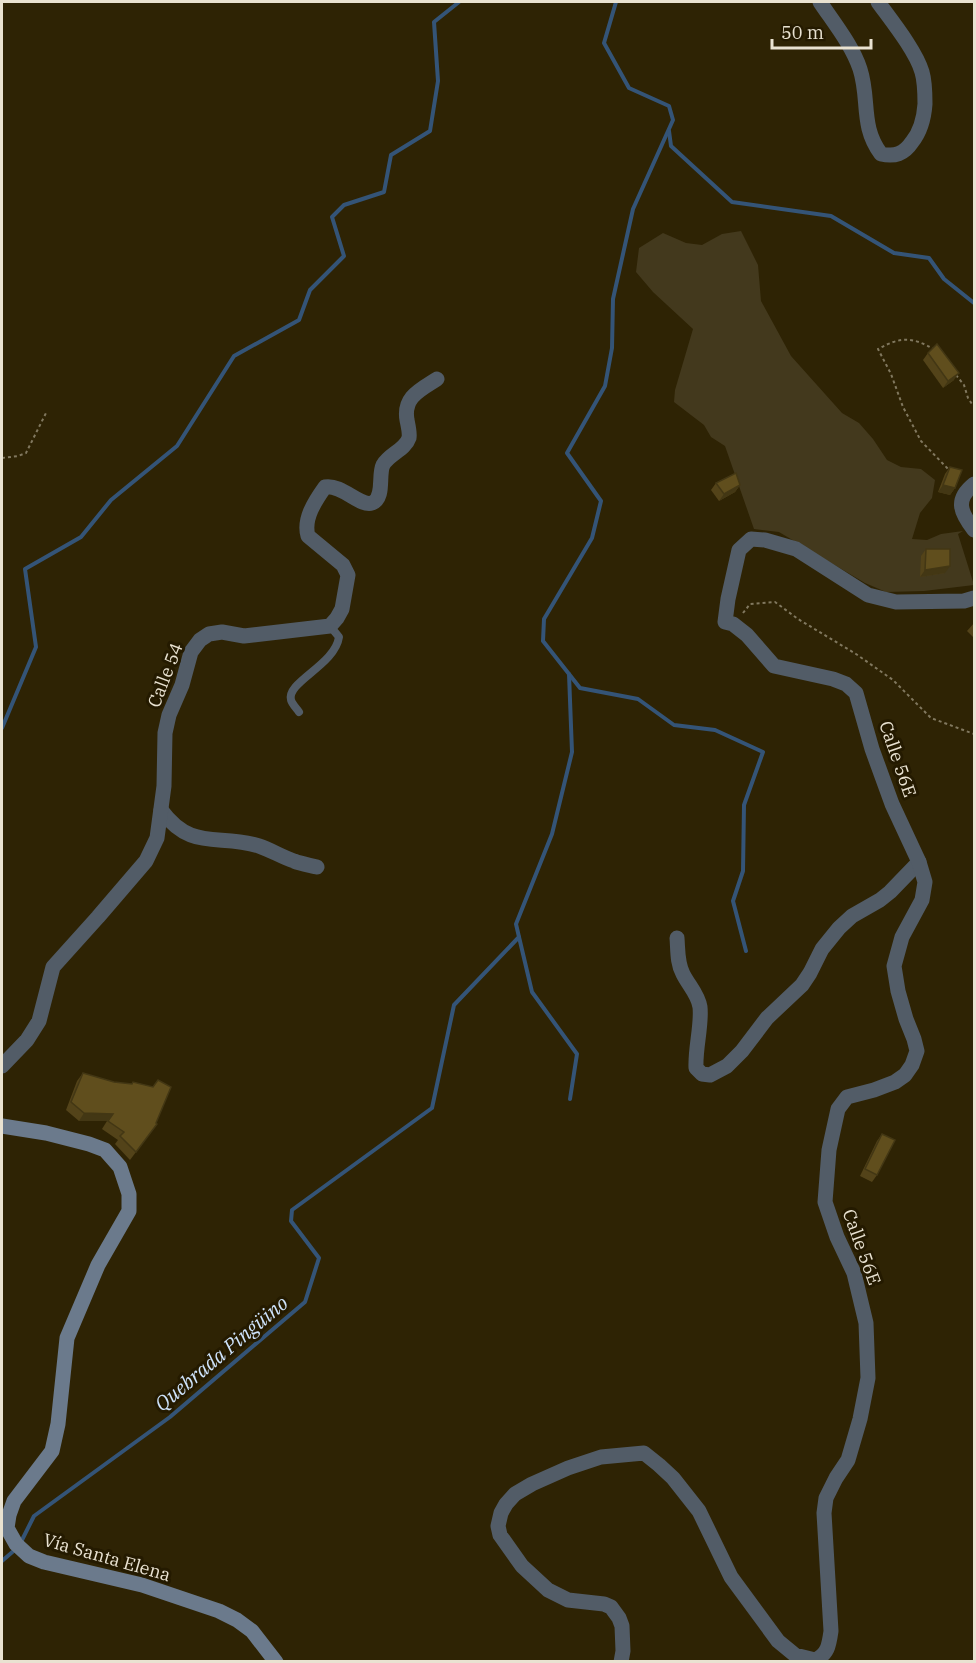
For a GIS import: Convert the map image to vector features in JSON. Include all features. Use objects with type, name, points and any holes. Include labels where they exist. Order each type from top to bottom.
[{"type":"main road","name":"Vía Santa Elena","points":[[2,1126],[46,1133],[105,1150],[120,1167],[129,1194],[129,1212],[98,1265],[67,1338],[58,1424],[52,1451],[14,1501],[7,1528],[16,1544],[29,1556],[44,1562],[142,1585],[219,1611],[252,1630],[276,1662]]},
{"type":"street","points":[[820,2],[850,48],[860,70],[868,129],[874,145],[881,154],[892,156],[906,151],[917,136],[924,118],[925,90],[922,71],[916,58],[878,2]]},
{"type":"street","points":[[330,626],[342,609],[348,575],[335,556],[308,536],[306,529],[312,508],[325,487],[331,486],[347,492],[364,503],[374,502],[379,495],[383,465],[409,437],[405,412],[409,399],[437,379]]},
{"type":"street","points":[[975,484],[968,489],[961,506],[963,514],[975,530]]},
{"type":"street","points":[[733,624],[725,622],[728,599],[739,550],[751,539],[765,540],[796,549],[867,595],[896,602],[964,601],[975,598]]},
{"type":"street","name":"Calle 56E","points":[[621,1662],[622,1626],[610,1607],[604,1604],[568,1600],[548,1590],[522,1566],[500,1535],[498,1526],[501,1513],[515,1494],[568,1468],[601,1457],[644,1453],[673,1478],[699,1511],[731,1577],[778,1641],[795,1655],[815,1660],[827,1650],[831,1631],[824,1513],[826,1498],[848,1460],[860,1419],[868,1378],[866,1323],[854,1273],[837,1237],[825,1202],[829,1150],[838,1109],[847,1097],[895,1082],[905,1075],[917,1051],[898,992],[894,966],[902,938],[922,900],[925,882],[919,862],[892,804],[872,749],[856,693],[846,684],[833,679],[774,666],[747,635],[733,624]]},
{"type":"street","name":"Calle 54","points":[[2,1066],[27,1040],[39,1021],[53,967],[146,861],[157,838],[166,767],[165,733],[191,652],[200,640],[209,634],[222,632],[244,636],[330,626]]},
{"type":"street","points":[[161,810],[172,824],[186,834],[258,845],[295,862],[317,867]]},
{"type":"street","points":[[677,938],[682,974],[698,997],[700,1010],[696,1068],[702,1074],[710,1075],[727,1066],[742,1051],[767,1018],[802,985],[822,949],[839,928],[852,916],[890,892],[919,862]]},
{"type":"lane","points":[[299,712],[291,700],[296,684],[316,670],[333,653],[338,644],[339,637],[330,626]]},
{"type":"path","points":[[940,355],[922,342],[900,339],[878,350],[921,441],[951,471]]},
{"type":"path","points":[[952,370],[964,385],[972,404],[975,404]]},
{"type":"path","points":[[2,458],[26,453],[46,413]]},
{"type":"path","points":[[733,624],[750,604],[775,602],[893,680],[931,718],[975,734]]},
{"type":"shaded area","points":[[741,231],[758,265],[761,301],[791,356],[842,413],[859,423],[887,460],[901,467],[921,469],[935,480],[932,498],[920,513],[912,539],[927,540],[941,534],[963,531],[958,534],[974,585],[924,591],[886,592],[865,583],[779,532],[754,529],[725,446],[711,437],[704,425],[674,402],[675,390],[693,329],[653,292],[636,272],[639,248],[663,233],[686,243],[702,245],[722,234]]},
{"type":"building","points":[[937,344],[959,373],[948,381],[928,353]]},
{"type":"building","points":[[950,467],[962,470],[955,488],[943,485]]},
{"type":"building","points":[[736,473],[740,485],[724,494],[716,483]]},
{"type":"building","points":[[926,549],[950,549],[950,566],[925,570]]},
{"type":"building","points":[[83,1073],[114,1082],[132,1084],[133,1082],[153,1087],[158,1080],[171,1087],[157,1124],[136,1152],[120,1136],[124,1132],[108,1121],[113,1114],[84,1113],[71,1102]]},
{"type":"building","points":[[882,1134],[895,1140],[877,1175],[865,1169]]},
{"type":"waterway","points":[[2,728],[36,647],[25,569],[81,537],[111,500],[177,446],[234,356],[299,320],[310,290],[344,256],[332,217],[344,205],[384,192],[391,155],[430,131],[438,81],[434,22],[459,2]]},
{"type":"waterway","points":[[616,2],[604,43],[629,88],[669,106],[673,120],[633,209],[613,299],[612,348],[605,386],[567,453],[601,501],[592,538],[544,619],[543,641],[580,688],[638,699],[674,725],[715,730],[763,752],[744,805],[743,871],[733,901],[746,951]]},
{"type":"waterway","points":[[669,131],[671,146],[732,202],[831,216],[894,253],[929,258],[944,279],[974,303]]},
{"type":"waterway","name":"Quebrada Pingüino","points":[[21,1542],[34,1516],[170,1417],[305,1302],[319,1258],[291,1221],[292,1210],[432,1108],[454,1005],[519,937],[516,924],[552,834],[572,752],[569,674]]},
{"type":"waterway","points":[[519,937],[532,992],[577,1054],[570,1099]]},
{"type":"waterway","name":"Quebrada Pingüino","points":[[2,1561],[17,1548]]}]
